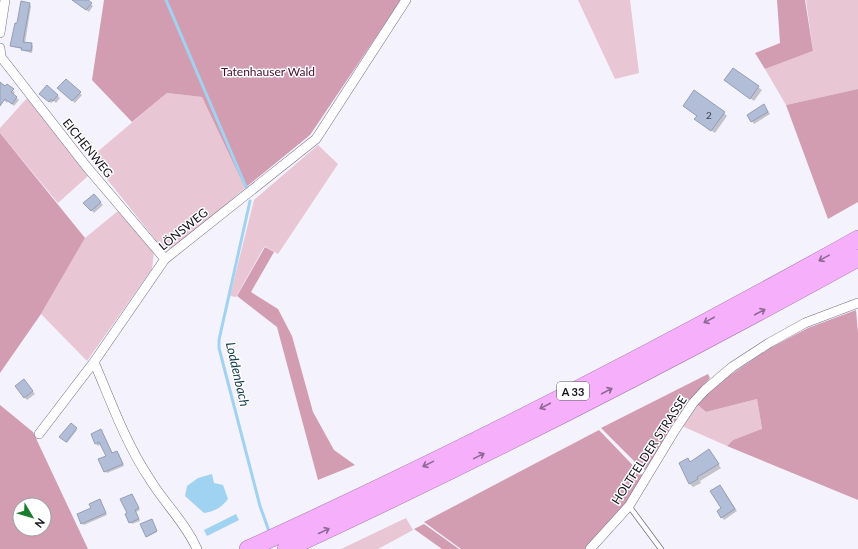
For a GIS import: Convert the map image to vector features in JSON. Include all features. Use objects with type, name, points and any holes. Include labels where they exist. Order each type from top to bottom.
[{"type":"highway","name":"A 33","points":[[286,543],[412,472],[535,411],[766,290],[858,239]]},
{"type":"highway","name":"A 33","points":[[254,546],[286,543],[417,487],[542,425],[770,306],[858,258]]},
{"type":"street","points":[[0,33],[5,0]]},
{"type":"street","name":"LÖNSWEG","points":[[39,434],[94,362],[165,259],[316,139],[406,0]]},
{"type":"street","name":"EICHENWEG","points":[[0,48],[1,57],[10,69],[86,166],[165,259]]},
{"type":"street","name":"HOLTFELDER STRASSE","points":[[590,549],[629,506],[675,430],[693,403],[705,390],[732,367],[769,343],[799,326],[858,303]]},
{"type":"street","points":[[94,362],[131,448],[149,479],[185,525],[192,536],[197,549]]},
{"type":"lane","points":[[629,506],[661,549]]},
{"type":"shaded area","points":[[578,0],[630,0],[639,73],[615,79]]},
{"type":"shaded area","points":[[806,0],[858,0],[858,89],[786,105],[765,69],[813,51]]},
{"type":"shaded area","points":[[167,93],[202,97],[245,188],[174,248],[163,249],[90,158]]},
{"type":"shaded area","points":[[28,97],[89,175],[58,203],[0,133],[0,128]]},
{"type":"shaded area","points":[[318,145],[338,164],[278,254],[266,247],[267,246],[264,247],[236,297],[230,296],[254,200]]},
{"type":"shaded area","points":[[118,211],[154,252],[152,269],[87,361],[41,314],[85,238]]},
{"type":"shaded area","points":[[757,399],[762,430],[733,440],[727,446],[682,426],[697,404],[706,412]]},
{"type":"shaded area","points":[[406,518],[413,530],[378,549],[341,549]]},
{"type":"green space","name":"Tatenhauser Wald","points":[[104,0],[401,0],[310,135],[245,188],[202,97],[167,93],[132,122],[92,80]]},
{"type":"green space","points":[[777,0],[805,0],[813,51],[765,69],[755,53],[780,43]]},
{"type":"green space","points":[[858,89],[858,202],[828,219],[786,105]]},
{"type":"green space","points":[[0,133],[85,238],[41,314],[0,373]]},
{"type":"green space","points":[[265,247],[274,252],[251,292],[278,309],[292,336],[313,412],[334,450],[355,465],[318,480],[277,327],[237,296]]},
{"type":"green space","points":[[856,310],[858,333],[858,500],[727,446],[733,440],[762,429],[757,399],[706,412],[697,404],[724,379],[770,348],[808,328]]},
{"type":"green space","points":[[708,374],[710,378],[693,398],[645,470],[639,466],[601,428]]},
{"type":"green space","points":[[0,405],[33,432],[88,549],[0,549]]},
{"type":"green space","points":[[599,430],[645,478],[622,508],[586,549],[461,549],[424,522]]},
{"type":"green space","points":[[424,524],[459,549],[442,549],[414,529]]},
{"type":"water","points":[[212,474],[214,483],[223,485],[228,499],[218,509],[204,513],[185,496],[187,486],[198,478]]},
{"type":"water","points":[[236,514],[239,520],[207,536],[204,530]]},
{"type":"building","points":[[72,0],[88,0],[92,3],[86,10]]},
{"type":"building","points":[[21,1],[30,3],[23,42],[32,43],[31,51],[21,50],[22,48],[10,46],[15,23],[17,23]]},
{"type":"building","points":[[733,68],[759,86],[750,99],[724,80]]},
{"type":"building","points":[[66,79],[81,92],[72,101],[57,88]]},
{"type":"building","points":[[0,82],[5,86],[7,84],[14,89],[11,92],[17,97],[12,104],[5,99],[0,106]]},
{"type":"building","points":[[47,85],[58,95],[53,101],[51,99],[49,102],[39,94]]},
{"type":"building","points":[[694,90],[725,112],[711,131],[694,119],[697,116],[683,106]]},
{"type":"building","points":[[764,104],[768,112],[751,122],[747,115]]},
{"type":"building","points":[[94,194],[101,202],[91,211],[83,203]]},
{"type":"building","points":[[24,379],[33,391],[24,398],[15,386]]},
{"type":"building","points":[[71,423],[77,428],[66,442],[59,437]]},
{"type":"building","points":[[101,429],[112,453],[117,451],[123,464],[104,472],[98,459],[106,456],[99,442],[95,444],[91,434]]},
{"type":"building","points":[[709,449],[719,464],[697,477],[698,479],[689,484],[679,463],[688,458],[690,462]]},
{"type":"building","points":[[720,485],[735,509],[721,518],[717,511],[721,508],[710,491]]},
{"type":"building","points":[[132,494],[139,508],[135,510],[139,519],[129,523],[125,514],[127,513],[120,499]]},
{"type":"building","points":[[100,499],[106,513],[81,524],[77,514],[91,508],[89,504]]},
{"type":"building","points":[[152,519],[157,531],[146,537],[140,524]]},
{"type":"waterway","name":"Loddenbach","points":[[166,0],[246,187]]},
{"type":"waterway","name":"Loddenbach","points":[[250,201],[219,340],[219,348],[260,506],[270,534]]}]
